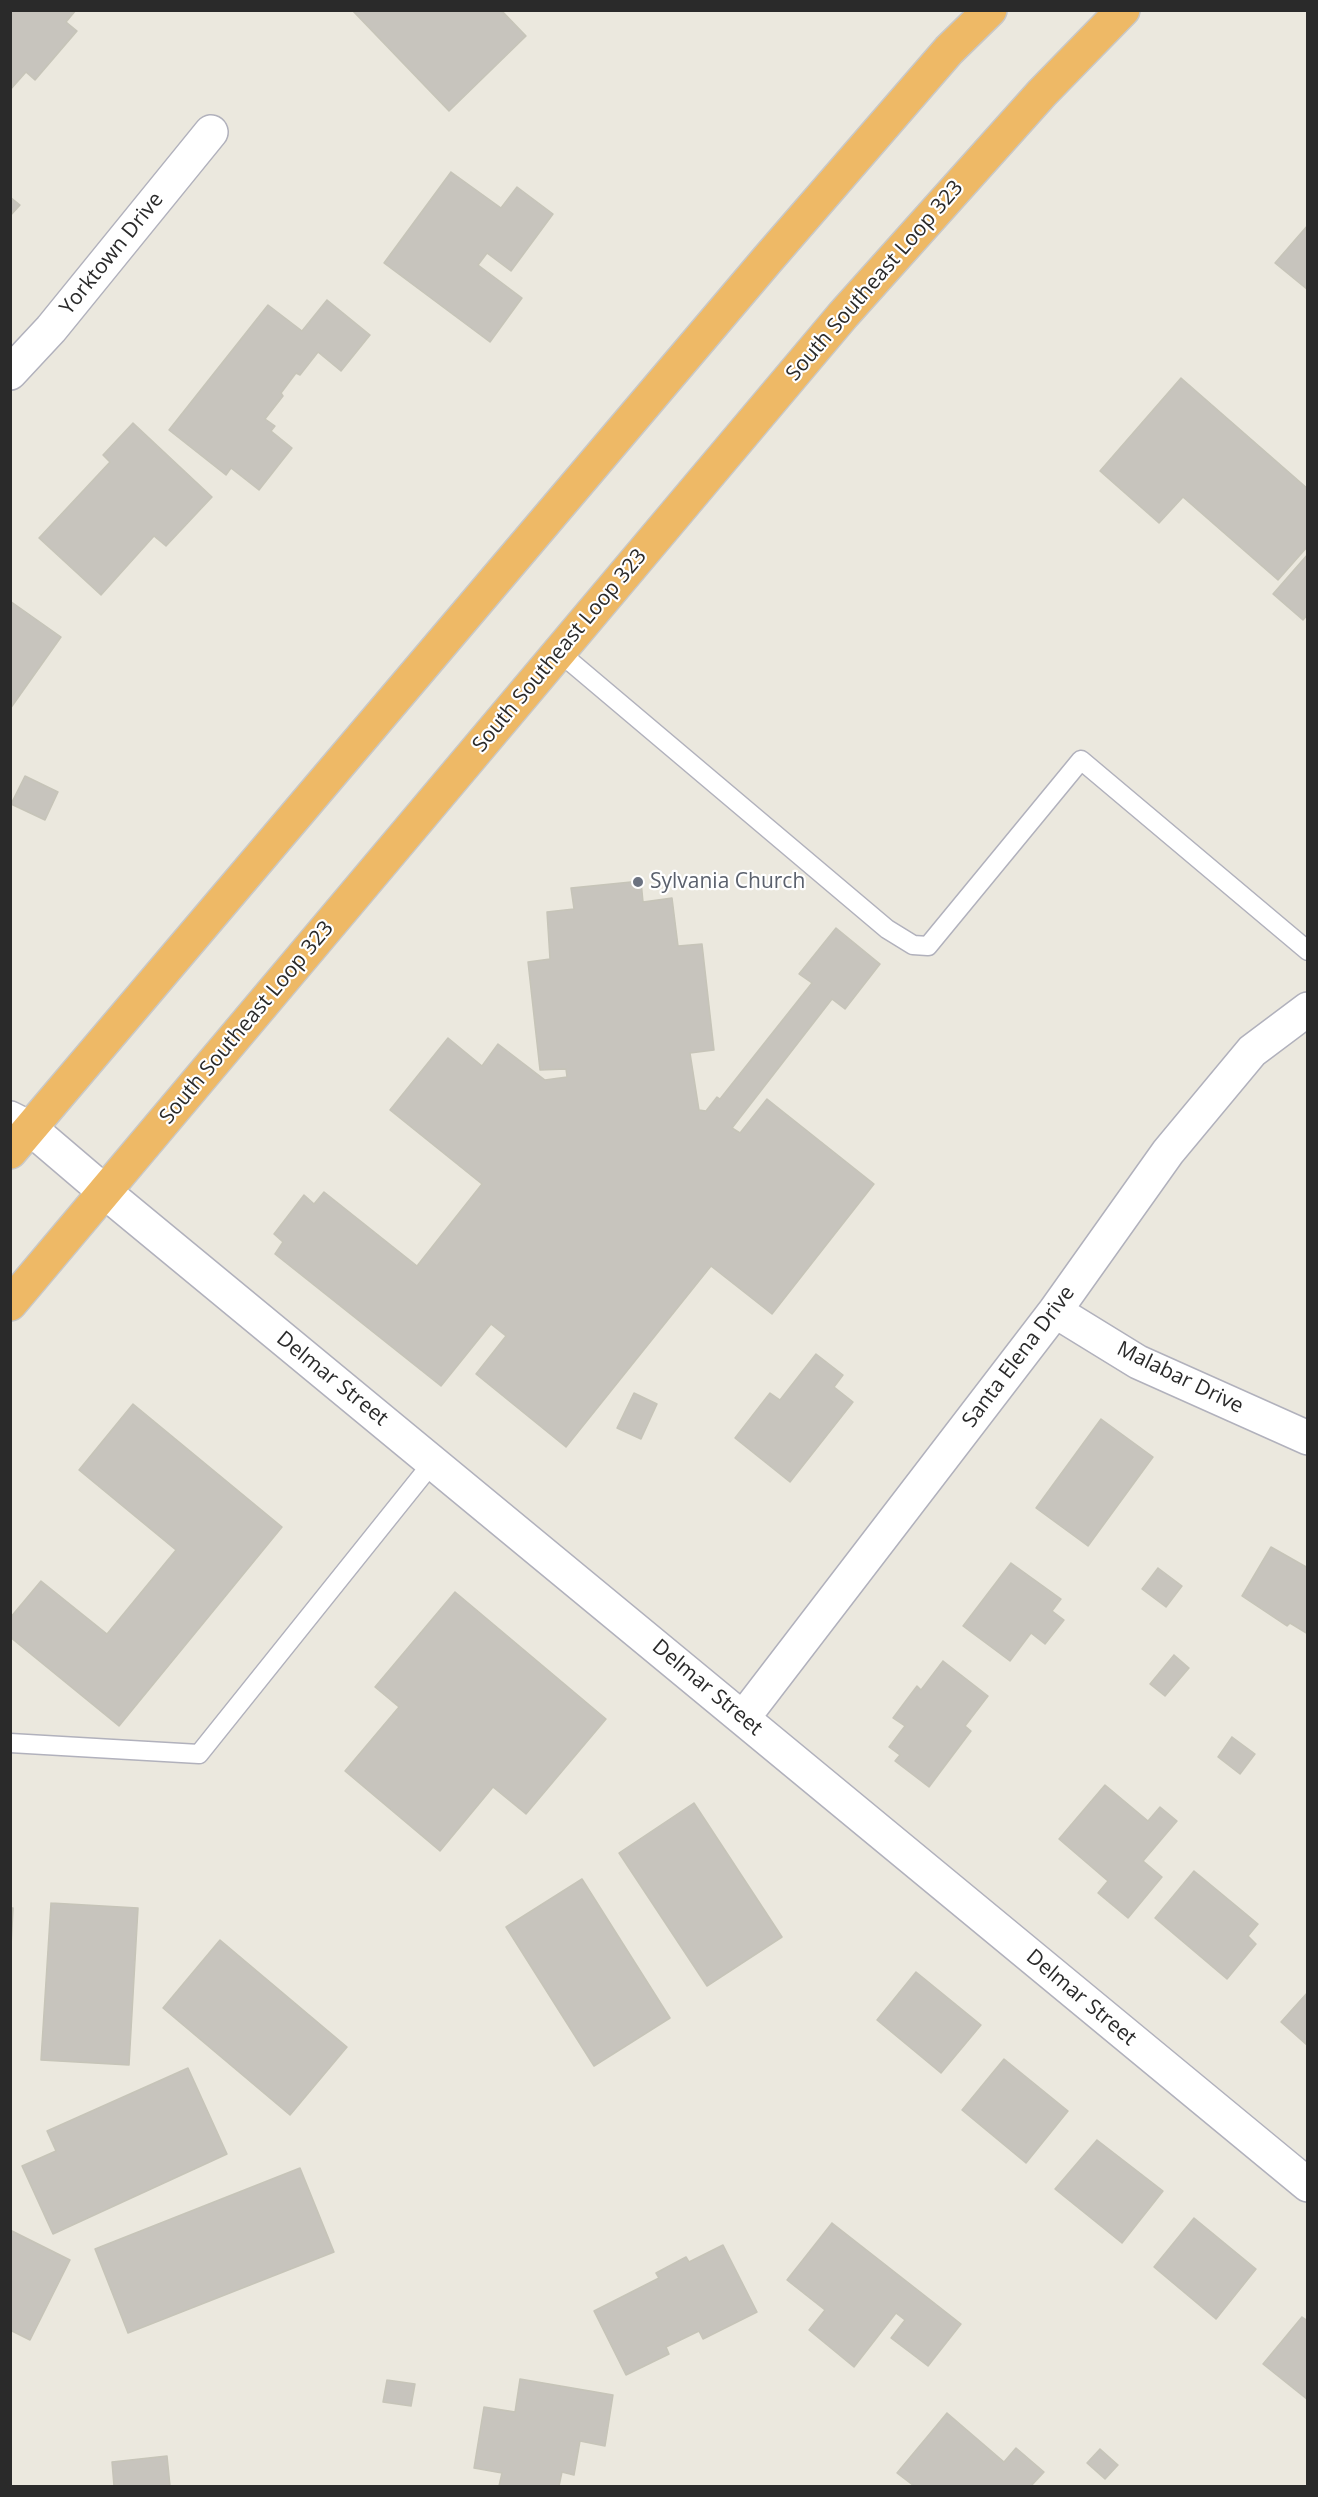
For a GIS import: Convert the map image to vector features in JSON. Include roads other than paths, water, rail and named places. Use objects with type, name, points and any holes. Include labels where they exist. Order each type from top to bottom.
[{"type":"highway","points":[[17,1132],[949,50],[990,10]]},
{"type":"highway","name":"South Southeast Loop 323","points":[[10,1304],[843,315],[1112,14]]},
{"type":"street","name":"Yorktown Drive","points":[[10,373],[51,329],[211,132]]},
{"type":"street","name":"Santa Elena Drive","points":[[744,1718],[1055,1311],[1168,1152],[1252,1051],[1308,1009]]},
{"type":"street","name":"Delmar Street","points":[[17,1132],[105,1192],[1308,2185]]},
{"type":"street","name":"Malabar Drive","points":[[1055,1311],[1138,1362],[1308,1438]]},
{"type":"lane","points":[[560,652],[887,929],[913,945],[928,946],[1081,760],[1308,951]]},
{"type":"lane","points":[[10,1743],[199,1754],[433,1462]]},
{"type":"place","name":"Sylvania Church","points":[[638,882]]}]
